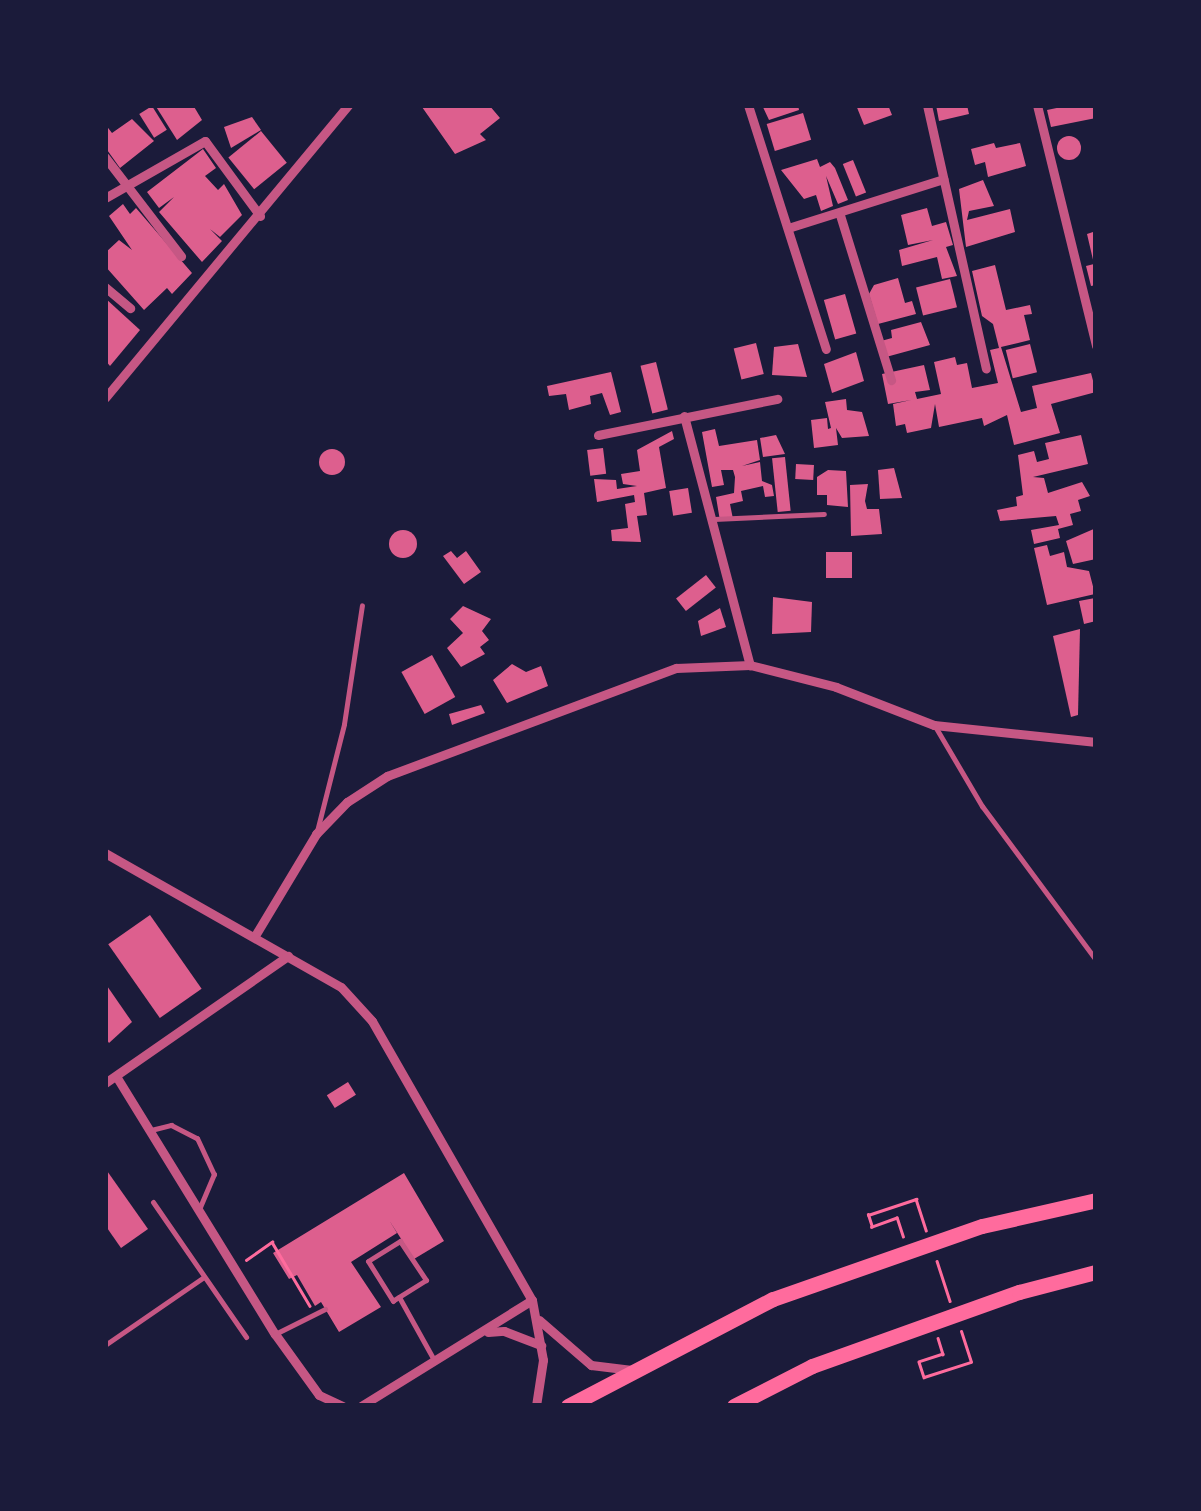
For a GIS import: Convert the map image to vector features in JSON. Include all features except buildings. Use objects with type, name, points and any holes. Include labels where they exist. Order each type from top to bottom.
[{"type":"highway","points":[[568,1406],[630,1370],[773,1299],[982,1226],[1096,1200]]},
{"type":"highway","points":[[734,1406],[812,1366],[1019,1292],[1096,1272]]},
{"type":"street","points":[[105,398],[142,346],[260,216],[348,105]]},
{"type":"street","points":[[748,105],[826,348]]},
{"type":"street","points":[[927,105],[986,368]]},
{"type":"street","points":[[1036,105],[1096,346]]},
{"type":"street","points":[[105,198],[205,141],[260,216]]},
{"type":"street","points":[[105,158],[180,256]]},
{"type":"street","points":[[788,228],[840,215],[943,179]]},
{"type":"street","points":[[840,215],[891,380]]},
{"type":"street","points":[[105,286],[130,308]]},
{"type":"street","points":[[598,435],[776,399]]},
{"type":"street","points":[[684,416],[750,665]]},
{"type":"street","points":[[256,934],[316,834],[346,802],[387,776],[622,683],[676,668],[750,665],[836,687],[934,725],[1096,742]]},
{"type":"street","points":[[105,853],[256,934],[341,986],[372,1022],[532,1300],[542,1345],[536,1406]]},
{"type":"street","points":[[105,1084],[288,956]]},
{"type":"street","points":[[116,1076],[275,1334],[320,1395],[343,1406]]},
{"type":"street","points":[[361,1406],[532,1300]]},
{"type":"street","points":[[539,1320],[591,1365],[630,1370]]},
{"type":"street","points":[[485,1332],[504,1330],[542,1345]]},
{"type":"lane","points":[[711,519],[824,514]]},
{"type":"lane","points":[[316,834],[344,724],[362,605]]},
{"type":"lane","points":[[934,725],[982,806],[1096,960]]},
{"type":"lane","points":[[149,1131],[171,1125],[197,1138],[214,1174],[208,1200],[197,1212]]},
{"type":"lane","points":[[153,1202],[246,1337]]},
{"type":"lane","points":[[400,1241],[426,1280],[399,1297],[393,1301],[368,1262],[400,1241]]},
{"type":"lane","points":[[105,1345],[204,1276]]},
{"type":"lane","points":[[399,1297],[436,1363]]},
{"type":"lane","points":[[275,1334],[324,1309]]},
{"type":"path","points":[[908,1252],[897,1218],[872,1227],[868,1215],[916,1199],[928,1235]]},
{"type":"path","points":[[246,1260],[272,1242],[315,1314]]},
{"type":"path","points":[[934,1253],[952,1308]]},
{"type":"path","points":[[943,1354],[920,1362],[924,1377],[970,1362],[958,1326]]}]
